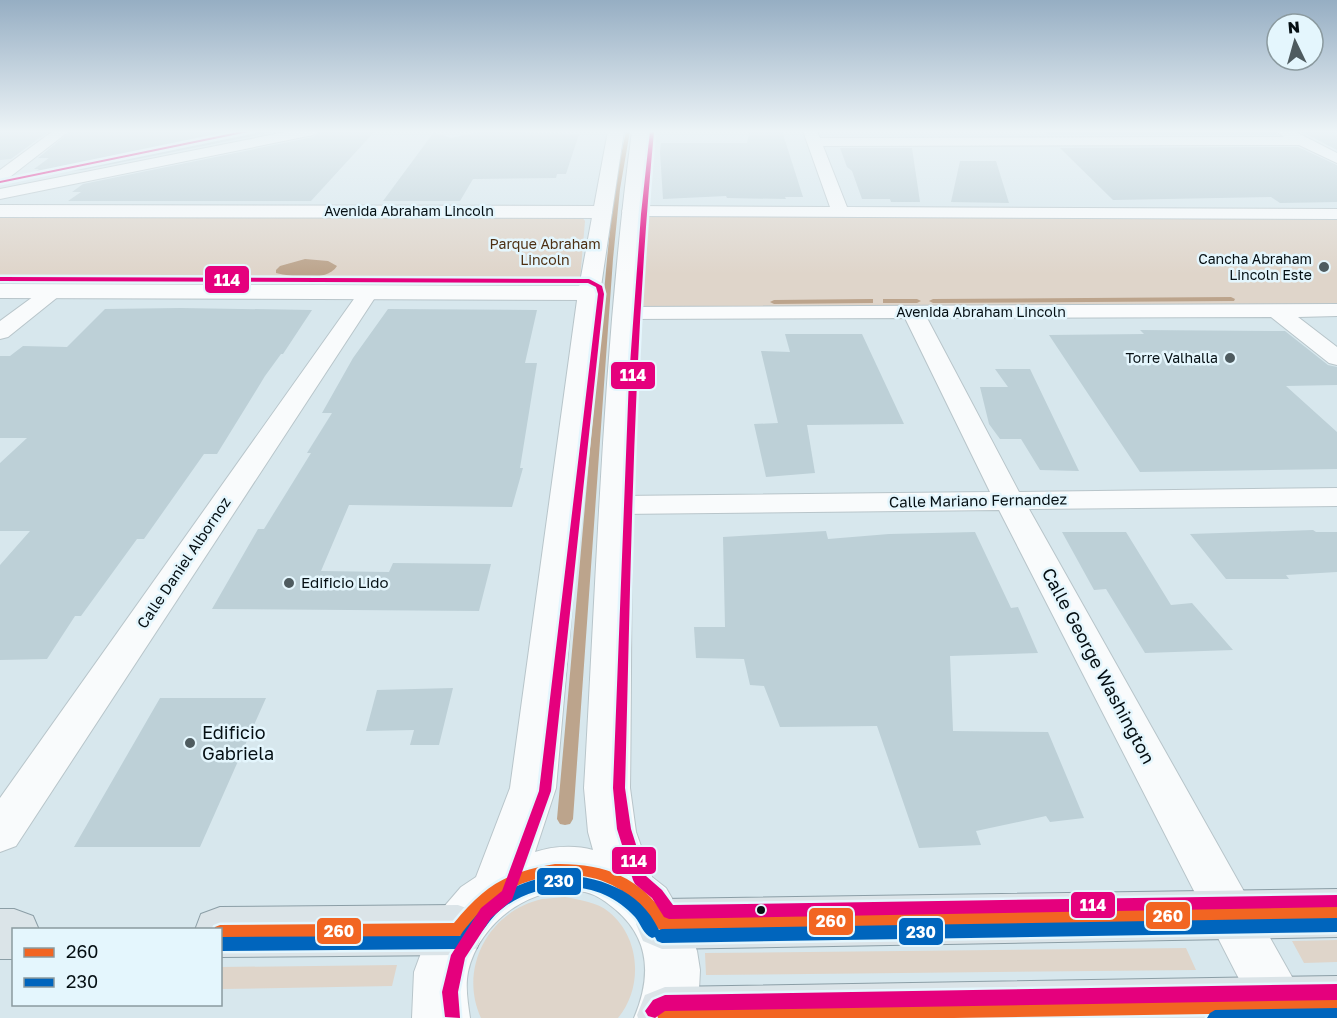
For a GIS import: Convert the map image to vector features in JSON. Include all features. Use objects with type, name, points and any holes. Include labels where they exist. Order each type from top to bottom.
[{"type":"main road","points":[[617,179],[624,313],[619,505],[607,788],[612,832],[646,905],[670,948],[673,968],[672,991],[664,1016],[1284,1012],[1337,1004]]},
{"type":"main road","points":[[498,889],[532,788],[590,293],[626,179]]},
{"type":"main road","name":"Avenida Abraham Lincoln","points":[[0,211],[617,211]]},
{"type":"main road","points":[[0,291],[590,293]]},
{"type":"main road","points":[[441,1018],[438,992],[441,971],[458,930],[477,905],[498,889],[513,881],[548,869],[574,868],[599,872],[646,905],[1232,915],[1337,913]]},
{"type":"main road","points":[[222,932],[458,930]]},
{"type":"street","points":[[0,194],[77,179]]},
{"type":"street","points":[[828,179],[840,212]]},
{"type":"street","name":"Avenida Abraham Lincoln","points":[[617,211],[1337,214]]},
{"type":"street","points":[[0,332],[52,292]]},
{"type":"street","name":"Calle Daniel Albornoz","points":[[0,833],[369,293]]},
{"type":"street","points":[[1276,310],[1337,358]]},
{"type":"street","name":"Avenida Abraham Lincoln","points":[[624,313],[1337,310]]},
{"type":"street","name":"Calle George Washington","points":[[914,312],[1009,500],[1284,1012]]},
{"type":"street","name":"Calle Mariano Fernandez","points":[[619,505],[1337,497]]},
{"type":"green space","name":"Parque Abraham Lincoln","points":[[0,214],[582,217],[585,221],[580,280],[567,288],[0,287]]},
{"type":"green space","name":"Parque Abraham Lincoln","points":[[651,215],[1337,217],[1337,304],[647,308],[639,303],[639,219]]},
{"type":"green space","points":[[565,897],[588,902],[609,912],[620,923],[627,935],[633,949],[635,978],[632,992],[618,1018],[481,1018],[475,999],[473,980],[476,962],[483,944],[493,929],[523,906],[542,899]]},
{"type":"green space","points":[[1337,940],[1337,962],[1304,963],[1292,941]]},
{"type":"green space","points":[[1186,948],[1196,970],[706,975],[705,953]]},
{"type":"green space","points":[[397,965],[392,986],[222,989],[222,967]]},
{"type":"shaded area","points":[[305,259],[328,261],[337,266],[332,271],[318,276],[300,277],[276,273],[280,266]]},
{"type":"building","points":[[110,179],[332,179],[311,201],[68,201],[81,192],[72,192],[83,184]]},
{"type":"building","points":[[400,179],[514,179],[473,179],[460,201],[383,201]]},
{"type":"building","points":[[662,179],[797,179],[803,197],[785,197],[786,199],[727,198],[726,196],[663,199]]},
{"type":"building","points":[[855,179],[917,179],[920,202],[862,199]]},
{"type":"building","points":[[956,179],[1001,179],[1009,203],[951,202]]},
{"type":"building","points":[[1091,179],[1337,179],[1337,202],[1280,203],[1271,197],[1113,200]]},
{"type":"building","points":[[105,309],[312,310],[283,354],[265,376],[217,454],[204,454],[144,539],[137,539],[81,616],[75,616],[47,659],[0,660],[0,565],[30,531],[0,531],[0,463],[27,438],[0,438],[0,356],[10,356],[23,346],[67,347]]},
{"type":"building","points":[[388,309],[537,310],[525,363],[537,363],[520,468],[523,468],[512,507],[349,505],[321,571],[389,572],[393,563],[491,564],[479,611],[212,609],[258,529],[264,529],[311,453],[307,453],[332,413],[322,413],[353,358]]},
{"type":"building","points":[[1140,330],[1285,331],[1328,365],[1337,367],[1337,385],[1286,386],[1337,432],[1337,469],[1140,472],[1049,335],[1144,334]]},
{"type":"building","points":[[785,334],[862,334],[904,424],[807,425],[815,473],[766,477],[754,424],[778,423],[761,351],[790,352]]},
{"type":"building","points":[[995,369],[1030,369],[1079,471],[1040,470],[1021,439],[1000,439],[989,424],[980,387],[1008,387]]},
{"type":"building","points":[[1313,530],[1337,532],[1337,572],[1286,575],[1289,579],[1226,579],[1190,534]]},
{"type":"building","points":[[826,531],[828,539],[889,534],[975,532],[1011,608],[1018,607],[1038,653],[950,656],[953,731],[1048,732],[1084,818],[1050,822],[1046,816],[976,831],[981,845],[919,848],[877,726],[780,727],[764,686],[750,685],[744,659],[696,658],[694,627],[725,627],[723,537]]},
{"type":"building","points":[[1062,532],[1126,532],[1171,605],[1192,603],[1233,650],[1145,653],[1106,589],[1094,590]]},
{"type":"building","points":[[453,688],[439,745],[410,745],[414,730],[366,731],[377,690]]},
{"type":"building","name":"Edificio Gabriela","points":[[160,698],[266,698],[200,847],[74,847]]},
{"type":"waterway","points":[[565,819],[610,259],[619,179]]},
{"type":"waterway","points":[[933,301],[1231,299]]},
{"type":"waterway","points":[[774,302],[870,301]]},
{"type":"waterway","points":[[886,301],[917,301]]},
{"type":"transit line","name":"114","points":[[0,182],[17,179]]},
{"type":"transit line","name":"114","points":[[647,179],[637,296],[633,378],[619,788],[624,829],[640,880],[657,894],[669,912],[1337,901]]},
{"type":"transit line","name":"114","points":[[0,279],[589,281],[599,286],[601,294],[545,791],[507,895],[486,913],[458,955],[450,992],[453,1017]]},
{"type":"transit line","name":"260","points":[[458,930],[480,903],[496,890],[514,880],[555,870],[596,873],[616,880],[634,890],[649,905],[662,924]]},
{"type":"transit line","name":"230","points":[[467,937],[502,900],[519,891],[555,881],[573,881],[609,890],[625,899],[639,911],[652,931]]},
{"type":"transit line","name":"260","points":[[662,924],[1337,913]]},
{"type":"transit line","name":"230","points":[[662,936],[1337,925]]},
{"type":"transit line","name":"260","points":[[222,932],[458,930]]},
{"type":"transit line","name":"230","points":[[222,944],[458,942]]},
{"type":"transit line","name":"114","points":[[653,1011],[658,1005],[665,1003],[1337,992]]},
{"type":"transit line","name":"260","points":[[665,1015],[1337,1004]]},
{"type":"transit line","name":"230","points":[[1215,1018],[1337,1016]]},
{"type":"place","name":"Cancha Abraham Lincoln Este","points":[[1324,267]]},
{"type":"place","name":"Torre Valhalla","points":[[1230,358]]},
{"type":"place","name":"Edificio Lido","points":[[289,583]]},
{"type":"place","name":"Edificio Gabriela","points":[[190,743]]}]
